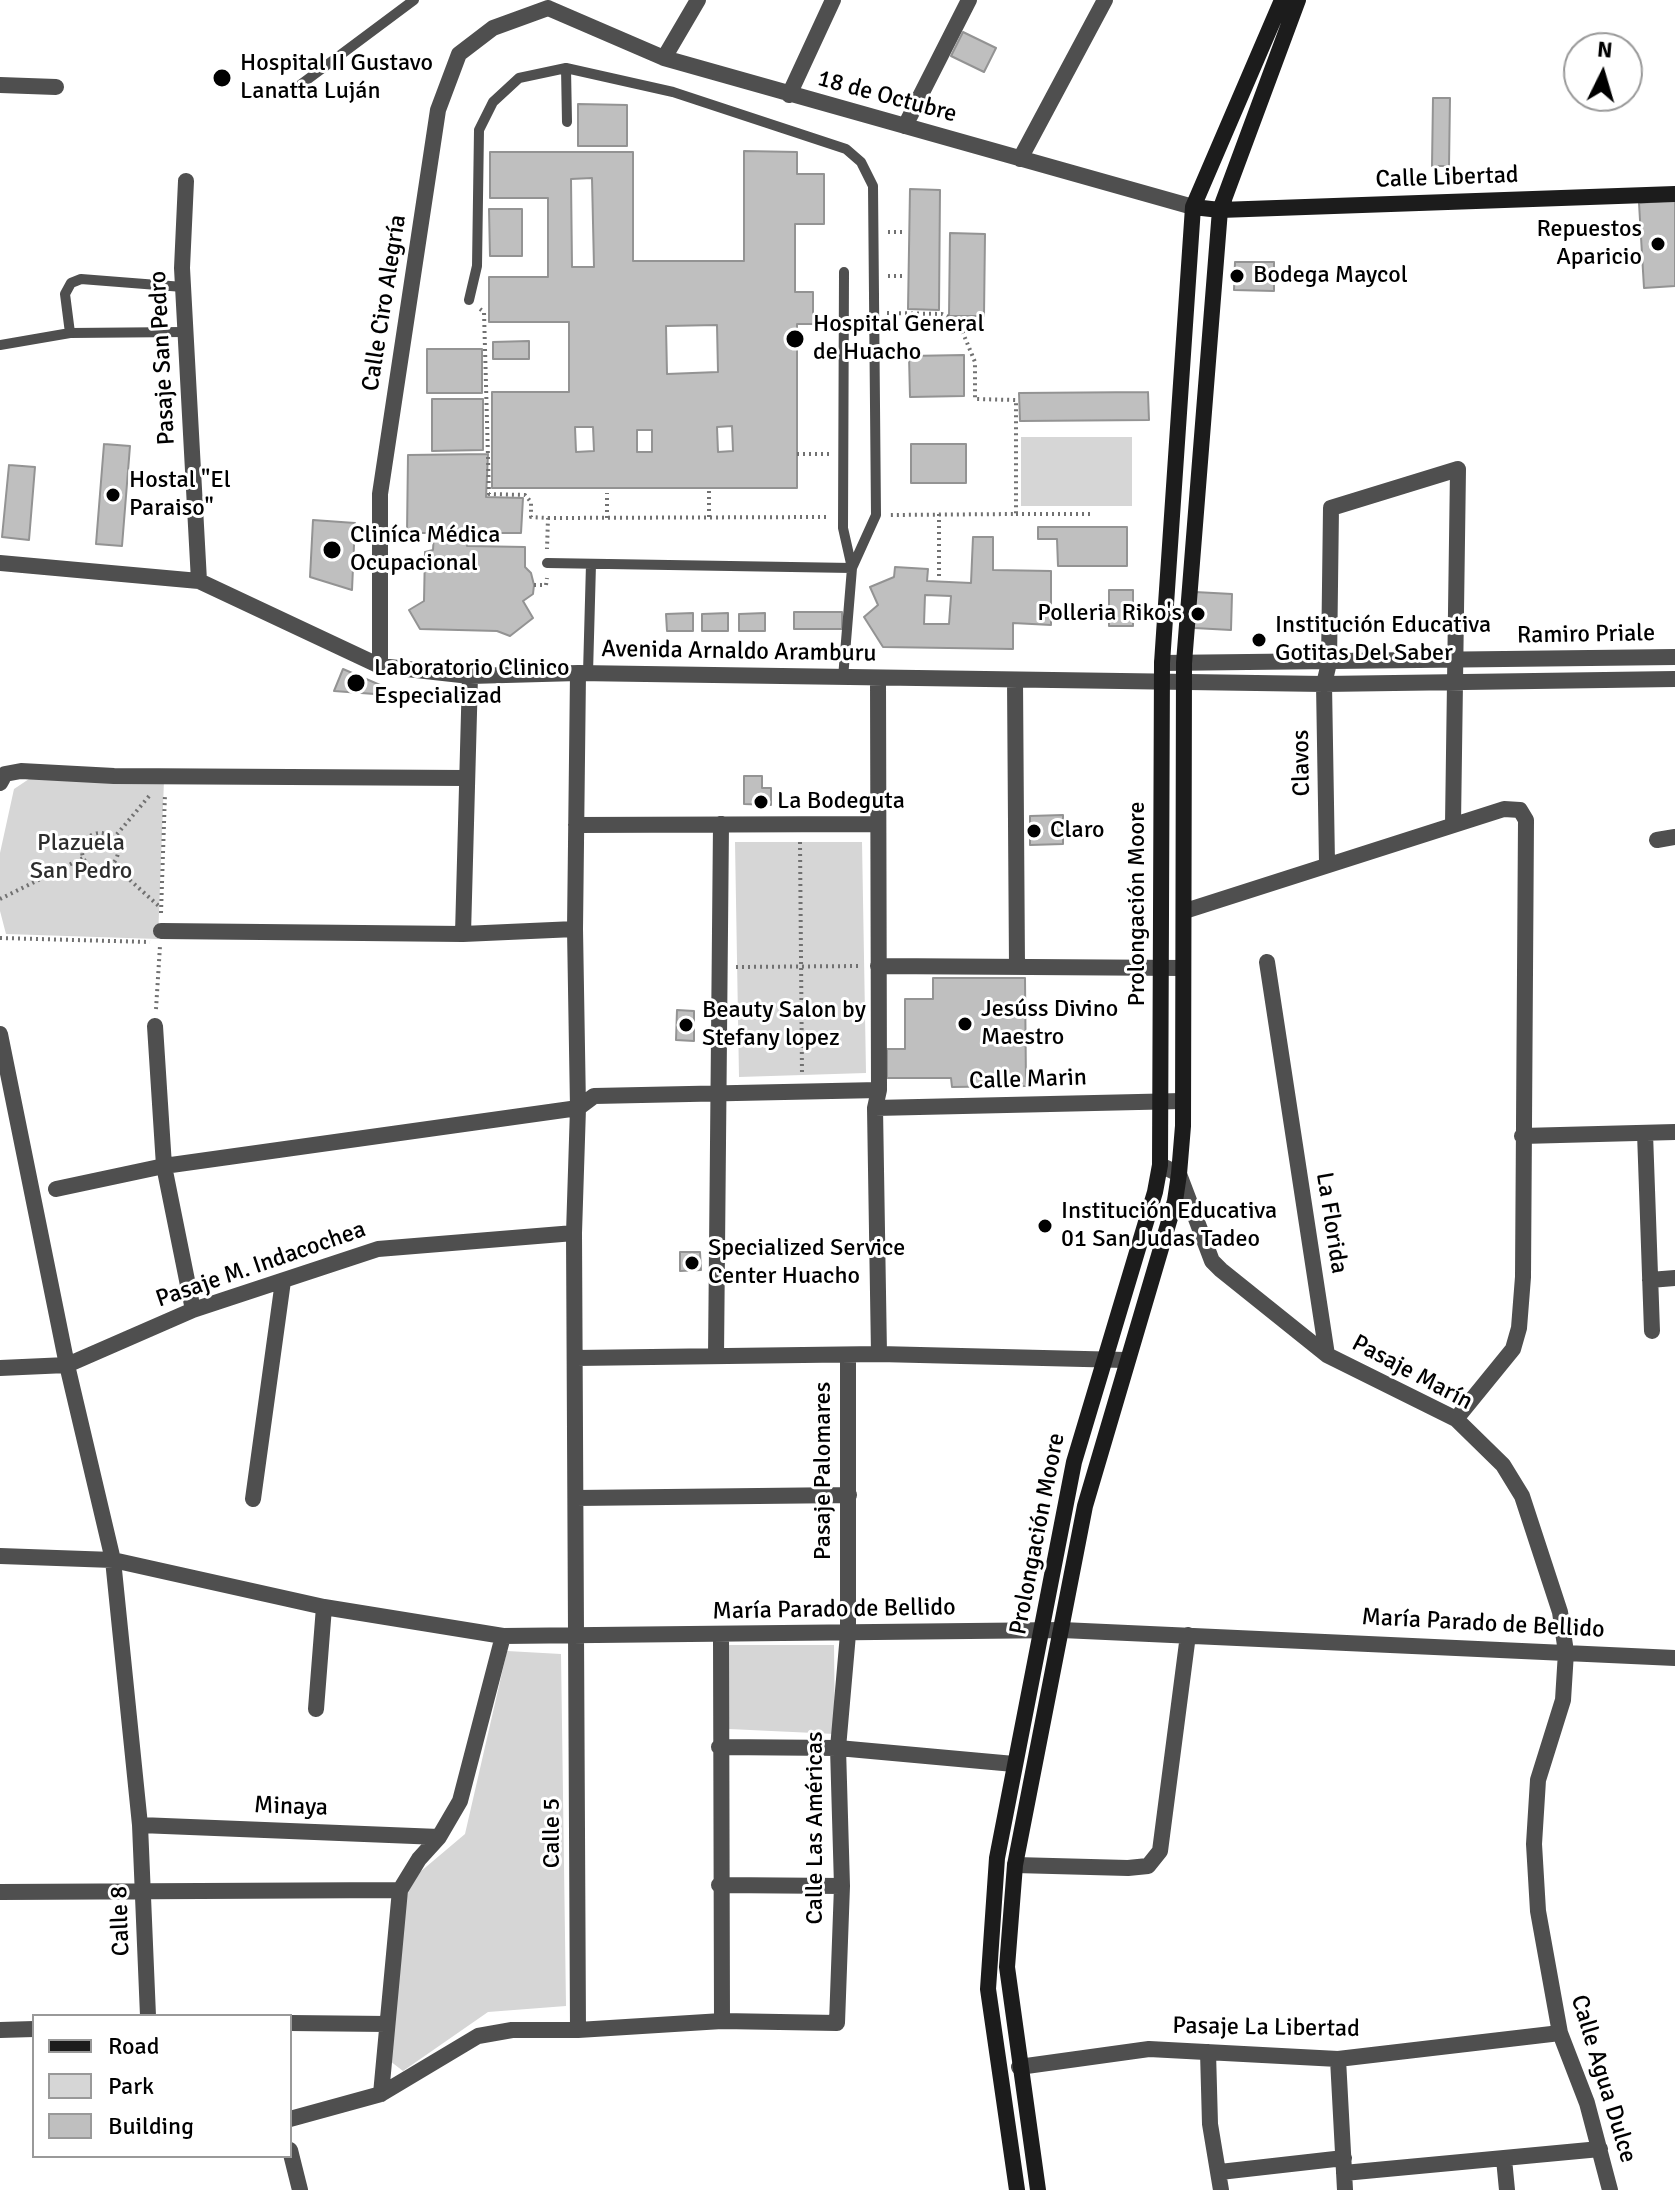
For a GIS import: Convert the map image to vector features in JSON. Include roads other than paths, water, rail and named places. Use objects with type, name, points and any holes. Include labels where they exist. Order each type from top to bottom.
[{"type":"street","points":[[664,58],[698,0]]},
{"type":"street","points":[[789,95],[833,0]]},
{"type":"street","points":[[905,126],[969,0]]},
{"type":"street","points":[[1020,159],[1105,0]]},
{"type":"street","name":"Prolongación Moore","points":[[1017,2190],[988,1989],[997,1858],[1074,1462],[1160,1165],[1162,663],[1193,207],[1282,0]]},
{"type":"street","name":"Prolongación Moore","points":[[1038,2190],[1007,1967],[1015,1865],[1085,1506],[1125,1360],[1175,1201],[1182,1101],[1185,911],[1183,682],[1220,210],[1298,0]]},
{"type":"street","name":"18 de Octubre","points":[[548,3],[664,58],[1193,207],[1220,210]]},
{"type":"street","name":"Calle Ciro Alegría","points":[[380,666],[380,494],[438,110],[459,54],[493,28],[548,3]]},
{"type":"street","points":[[0,85],[56,87]]},
{"type":"street","name":"Pasaje San Pedro","points":[[186,181],[184,332],[199,581]]},
{"type":"street","name":"Calle Libertad","points":[[1220,210],[1675,194]]},
{"type":"street","name":"Clavos","points":[[1327,863],[1324,684],[1329,663],[1331,508],[1458,469],[1456,661]]},
{"type":"street","name":"Avenida Arnaldo Aramburu","points":[[0,563],[199,581],[380,666],[470,676],[583,673],[1162,682]]},
{"type":"street","name":"Ramiro Priale","points":[[1162,663],[1675,657]]},
{"type":"street","points":[[1453,824],[1456,661]]},
{"type":"street","name":"Calle 5","points":[[578,2030],[574,1233],[578,1108],[575,929],[583,673]]},
{"type":"street","points":[[463,934],[470,676]]},
{"type":"street","points":[[878,678],[879,1090],[875,1108],[879,1354]]},
{"type":"street","name":"Ramiro Priale","points":[[1162,682],[1324,684],[1675,679]]},
{"type":"street","points":[[1015,680],[1017,966]]},
{"type":"street","points":[[0,783],[5,774],[21,771],[166,776],[465,778]]},
{"type":"street","points":[[1185,911],[1327,863],[1504,809],[1520,810],[1526,820],[1523,1277],[1519,1328],[1513,1349],[1456,1419]]},
{"type":"street","points":[[716,1356],[721,824]]},
{"type":"street","points":[[576,825],[877,824]]},
{"type":"street","points":[[1657,840],[1675,837]]},
{"type":"street","points":[[161,931],[463,934],[575,929]]},
{"type":"street","name":"La Florida","points":[[1267,962],[1327,1355]]},
{"type":"street","points":[[878,966],[1183,968]]},
{"type":"street","points":[[155,1026],[164,1166],[193,1310]]},
{"type":"street","name":"Calle 8","points":[[0,1034],[67,1365],[113,1560],[140,1825],[148,2014]]},
{"type":"street","points":[[56,1189],[164,1166],[578,1108],[594,1096],[879,1090]]},
{"type":"street","name":"Calle Marin","points":[[875,1108],[1182,1101]]},
{"type":"street","points":[[1522,1136],[1675,1132]]},
{"type":"street","points":[[1645,1133],[1652,1331]]},
{"type":"street","points":[[1160,1165],[1179,1174]]},
{"type":"street","name":"Pasaje Marín","points":[[1179,1174],[1212,1261],[1327,1355],[1456,1419],[1479,1438],[1503,1465],[1522,1496],[1560,1612],[1566,1652]]},
{"type":"street","name":"Pasaje M. Indacochea","points":[[67,1365],[193,1310],[378,1249],[574,1233]]},
{"type":"street","points":[[1650,1280],[1675,1278]]},
{"type":"street","points":[[253,1499],[283,1281]]},
{"type":"street","points":[[576,1358],[879,1354],[1105,1357],[1125,1360]]},
{"type":"street","name":"Pasaje Palomares","points":[[848,1355],[848,1634]]},
{"type":"street","points":[[0,1368],[67,1365]]},
{"type":"street","points":[[576,1498],[849,1495]]},
{"type":"street","name":"María Parado de Bellido","points":[[0,1556],[113,1560],[324,1607],[503,1636],[1062,1630],[1675,1658]]},
{"type":"street","points":[[316,1709],[324,1607]]},
{"type":"street","name":"Calle Las Américas","points":[[722,2021],[837,2023],[842,1886],[838,1748],[848,1634]]},
{"type":"street","points":[[1015,1865],[1128,1868],[1148,1866],[1160,1851],[1188,1635]]},
{"type":"street","points":[[381,2094],[400,1890],[413,1867],[439,1837],[460,1801],[503,1636]]},
{"type":"street","points":[[292,2118],[381,2094],[478,2036],[512,2030],[578,2030],[722,2021],[719,1885],[721,1636]]},
{"type":"street","name":"Calle Agua Dulce","points":[[1566,1652],[1563,1700],[1538,1780],[1534,1844],[1538,1911],[1560,2033],[1587,2103],[1610,2190]]},
{"type":"street","points":[[719,1747],[838,1748],[1014,1764]]},
{"type":"street","name":"Minaya","points":[[140,1825],[439,1837]]},
{"type":"street","points":[[719,1885],[842,1886]]},
{"type":"street","points":[[0,1892],[400,1890]]},
{"type":"street","points":[[292,2023],[387,2024]]},
{"type":"street","points":[[0,2030],[32,2029]]},
{"type":"street","name":"Pasaje La Libertad","points":[[1019,2067],[1149,2049],[1338,2059],[1560,2033]]},
{"type":"street","points":[[1208,2052],[1210,2124],[1221,2190]]},
{"type":"street","points":[[1338,2059],[1344,2174]]},
{"type":"street","points":[[1220,2172],[1344,2174],[1600,2149]]},
{"type":"street","points":[[292,2158],[300,2190]]},
{"type":"street","points":[[1504,2159],[1507,2190]]},
{"type":"lane","points":[[296,88],[414,0]]},
{"type":"lane","points":[[566,68],[567,122]]},
{"type":"lane","points":[[469,300],[477,266],[479,130],[493,102],[519,78],[566,68],[673,92],[846,149],[861,162],[873,186],[876,515],[852,568]]},
{"type":"lane","points":[[843,678],[852,568],[843,517],[844,272]]},
{"type":"lane","points":[[70,333],[65,294],[71,283],[81,279],[183,287]]},
{"type":"lane","points":[[0,345],[70,333],[184,332]]},
{"type":"lane","points":[[547,563],[852,568]]},
{"type":"lane","points":[[583,673],[591,564]]},
{"type":"place","name":"Hospital II Gustavo Lanatta Luján","points":[[222,78]]},
{"type":"place","name":"Repuestos Aparicio","points":[[1658,244]]},
{"type":"place","name":"Bodega Maycol","points":[[1237,276]]},
{"type":"place","name":"Hospital General de Huacho","points":[[795,339]]},
{"type":"place","name":"Hostal \"El Paraiso\"","points":[[113,495]]},
{"type":"place","name":"Cliníca Médica Ocupacional","points":[[332,550]]},
{"type":"place","name":"Polleria Riko's","points":[[1198,614]]},
{"type":"place","name":"Institución Educativa Gotitas Del Saber","points":[[1259,640]]},
{"type":"place","name":"Laboratorio Clinico Especializad","points":[[356,683]]},
{"type":"place","name":"La Bodeguta","points":[[761,802]]},
{"type":"place","name":"Claro","points":[[1034,831]]},
{"type":"place","name":"Jesúss Divino Maestro","points":[[965,1024]]},
{"type":"place","name":"Beauty Salon by Stefany lopez","points":[[686,1025]]},
{"type":"place","name":"Institución Educativa 01 San Judas Tadeo","points":[[1045,1226]]},
{"type":"place","name":"Specialized Service Center Huacho","points":[[692,1263]]},
{"type":"park label","name":"Plazuela San Pedro","points":[[81,858]]}]
